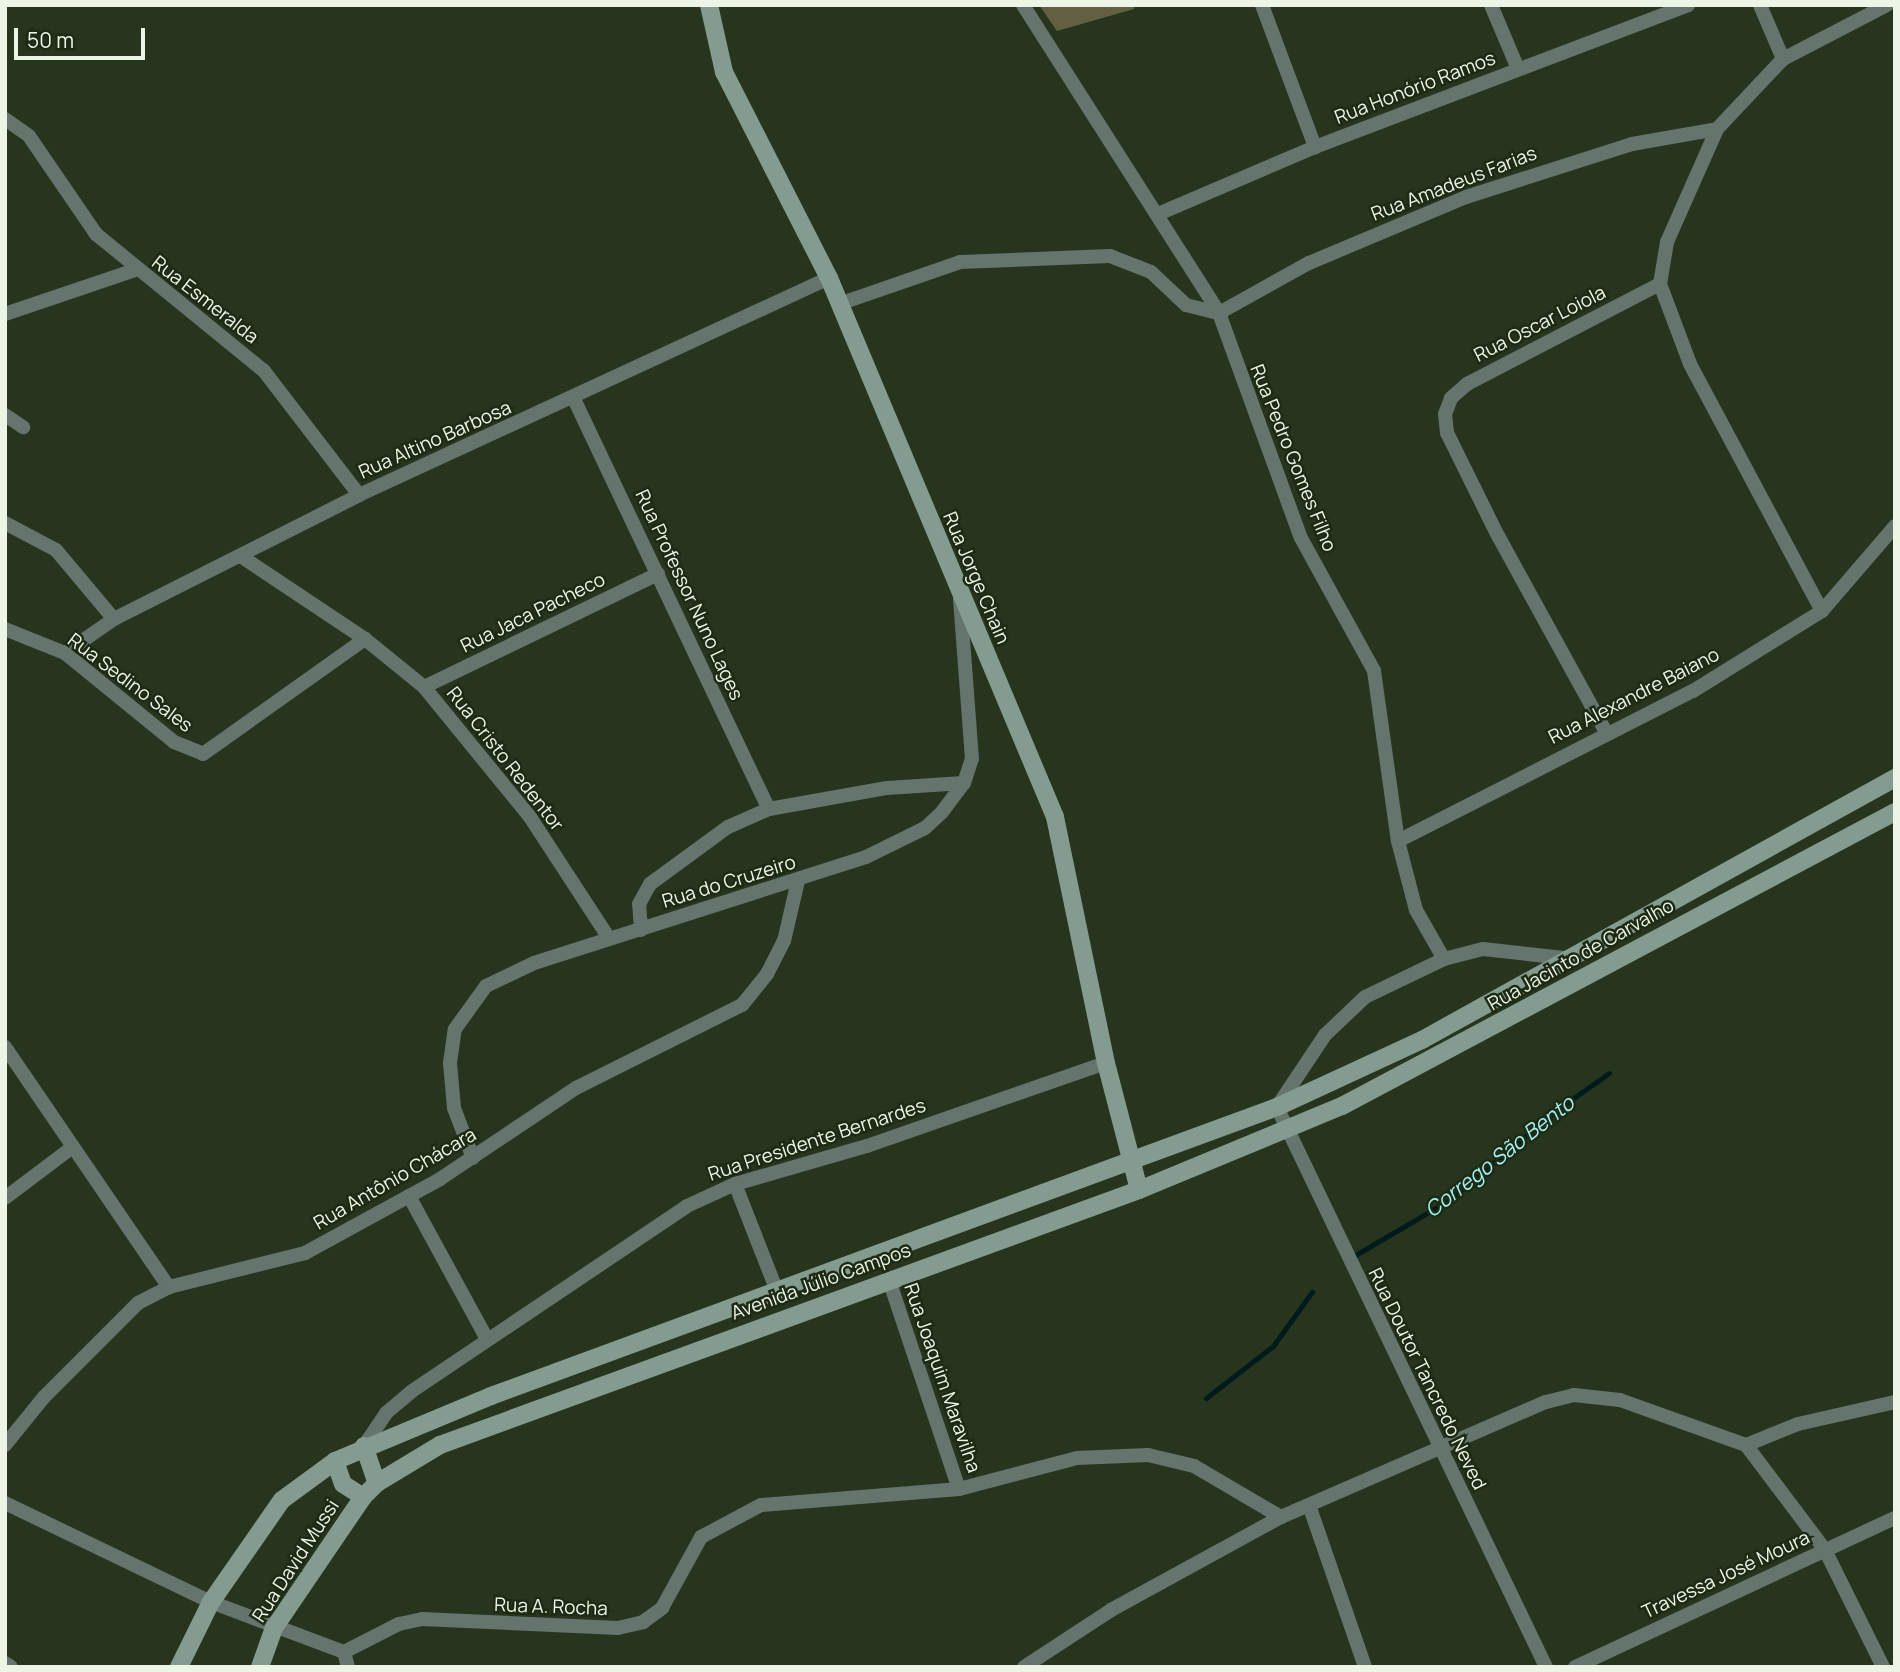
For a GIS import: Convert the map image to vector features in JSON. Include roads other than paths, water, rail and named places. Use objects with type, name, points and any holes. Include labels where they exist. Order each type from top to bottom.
[{"type":"street","name":"Rua Jorge Chain","points":[[709,5],[724,72],[829,278],[960,598],[1055,817],[1106,1063],[1139,1190]]},
{"type":"street","name":"Rua Pedro Gomes Filho","points":[[1023,5],[1219,313],[1301,538],[1374,671],[1398,841],[1416,910],[1444,959]]},
{"type":"street","points":[[1262,5],[1315,146]]},
{"type":"street","points":[[1492,5],[1518,69]]},
{"type":"street","name":"Rua Honório Ramos","points":[[1158,214],[1315,146],[1688,5]]},
{"type":"street","points":[[1760,5],[1783,59]]},
{"type":"street","points":[[1822,611],[1690,364],[1660,284],[1667,242],[1717,129],[1783,59],[1886,5]]},
{"type":"street","name":"Rua Esmeralda","points":[[5,119],[29,136],[67,199],[135,270],[264,371],[359,495]]},
{"type":"street","name":"Rua Amadeus Farias","points":[[1219,313],[1309,262],[1466,197],[1632,144],[1717,129]]},
{"type":"street","points":[[839,304],[960,262],[1110,256],[1151,272],[1186,305],[1219,313]]},
{"type":"street","points":[[5,314],[135,270]]},
{"type":"street","name":"Rua Altino Barbosa","points":[[65,653],[114,619],[242,557],[359,495],[574,399],[829,278]]},
{"type":"street","name":"Rua Oscar Loiola","points":[[1607,734],[1498,536],[1447,433],[1446,414],[1451,398],[1467,383],[1660,284]]},
{"type":"street","name":"Rua Professor Nuno Lages","points":[[574,399],[769,808]]},
{"type":"street","points":[[5,415],[23,427]]},
{"type":"street","points":[[5,523],[56,550],[114,619]]},
{"type":"street","name":"Rua Alexandre Baiano","points":[[1398,841],[1693,691],[1822,611],[1895,526]]},
{"type":"street","name":"Rua Cristo Redentor","points":[[242,557],[365,639],[424,687],[530,817],[609,938]]},
{"type":"street","name":"Rua Jaca Pacheco","points":[[424,687],[658,574]]},
{"type":"street","points":[[641,930],[639,904],[650,884],[728,827],[769,808],[887,788],[964,783],[972,732],[960,598]]},
{"type":"street","name":"Rua Sedino Sales","points":[[5,629],[65,653],[174,742],[203,754],[365,639]]},
{"type":"street","points":[[179,1667],[211,1602],[282,1500],[335,1461],[363,1447],[777,1291],[1277,1107],[1422,1040],[1563,958],[1895,778]]},
{"type":"street","name":"Rua do Cruzeiro","points":[[473,1158],[454,1108],[450,1063],[455,1029],[470,1003],[486,986],[534,963],[798,881],[866,857],[925,828],[964,783]]},
{"type":"street","name":"Rua Jacinto de Carvalho","points":[[1285,1129],[1432,1060],[1726,900],[1895,812]]},
{"type":"street","points":[[1713,876],[1726,900]]},
{"type":"street","name":"Rua Antônio Chácara","points":[[5,1445],[103,1335],[138,1303],[169,1287],[294,1257],[409,1196],[473,1158],[576,1088],[742,1005],[767,974],[784,941],[798,881]]},
{"type":"street","points":[[1277,1107],[1345,1012],[1444,959],[1483,949],[1563,958]]},
{"type":"street","points":[[1422,1040],[1432,1060]]},
{"type":"street","points":[[5,1047],[70,1149],[169,1287]]},
{"type":"street","name":"Rua Presidente Bernardes","points":[[363,1447],[386,1413],[487,1339],[638,1235],[735,1184],[867,1146],[1106,1063]]},
{"type":"street","name":"Rua Doutor Tancredo Neved","points":[[1277,1107],[1285,1129],[1546,1667]]},
{"type":"street","name":"Avenida Júlio Campos","points":[[377,1483],[440,1445],[1139,1190],[1285,1129]]},
{"type":"street","points":[[5,1198],[70,1149]]},
{"type":"street","points":[[735,1184],[777,1291]]},
{"type":"street","points":[[1073,1184],[1082,1210]]},
{"type":"street","points":[[409,1196],[487,1339]]},
{"type":"street","name":"Rua Joaquim Maravilha","points":[[889,1280],[959,1489]]},
{"type":"street","points":[[1024,1667],[1111,1610],[1281,1517],[1310,1508],[1546,1402],[1574,1395],[1620,1400],[1746,1445],[1825,1550],[1883,1667]]},
{"type":"street","points":[[1746,1445],[1798,1424],[1895,1402]]},
{"type":"street","points":[[363,1447],[377,1483]]},
{"type":"street","name":"Rua A. Rocha","points":[[346,1660],[399,1623],[422,1619],[618,1628],[642,1622],[662,1608],[701,1537],[738,1515],[793,1499],[959,1489],[1077,1458],[1148,1455],[1194,1466],[1281,1517]]},
{"type":"street","points":[[335,1461],[343,1484],[363,1497]]},
{"type":"street","name":"Rua David Mussi","points":[[260,1667],[274,1628],[363,1497],[377,1483]]},
{"type":"street","points":[[5,1503],[211,1602],[346,1660]]},
{"type":"street","points":[[1310,1508],[1365,1667]]},
{"type":"street","name":"Travessa José Moura","points":[[1575,1667],[1895,1518]]},
{"type":"street","points":[[5,1663],[10,1667]]},
{"type":"waterway","name":"Corrego São Bento","points":[[1352,1257],[1449,1200],[1555,1111],[1609,1073]]},
{"type":"waterway","name":"Corrego São Bento","points":[[1206,1398],[1273,1346],[1312,1292]]}]
